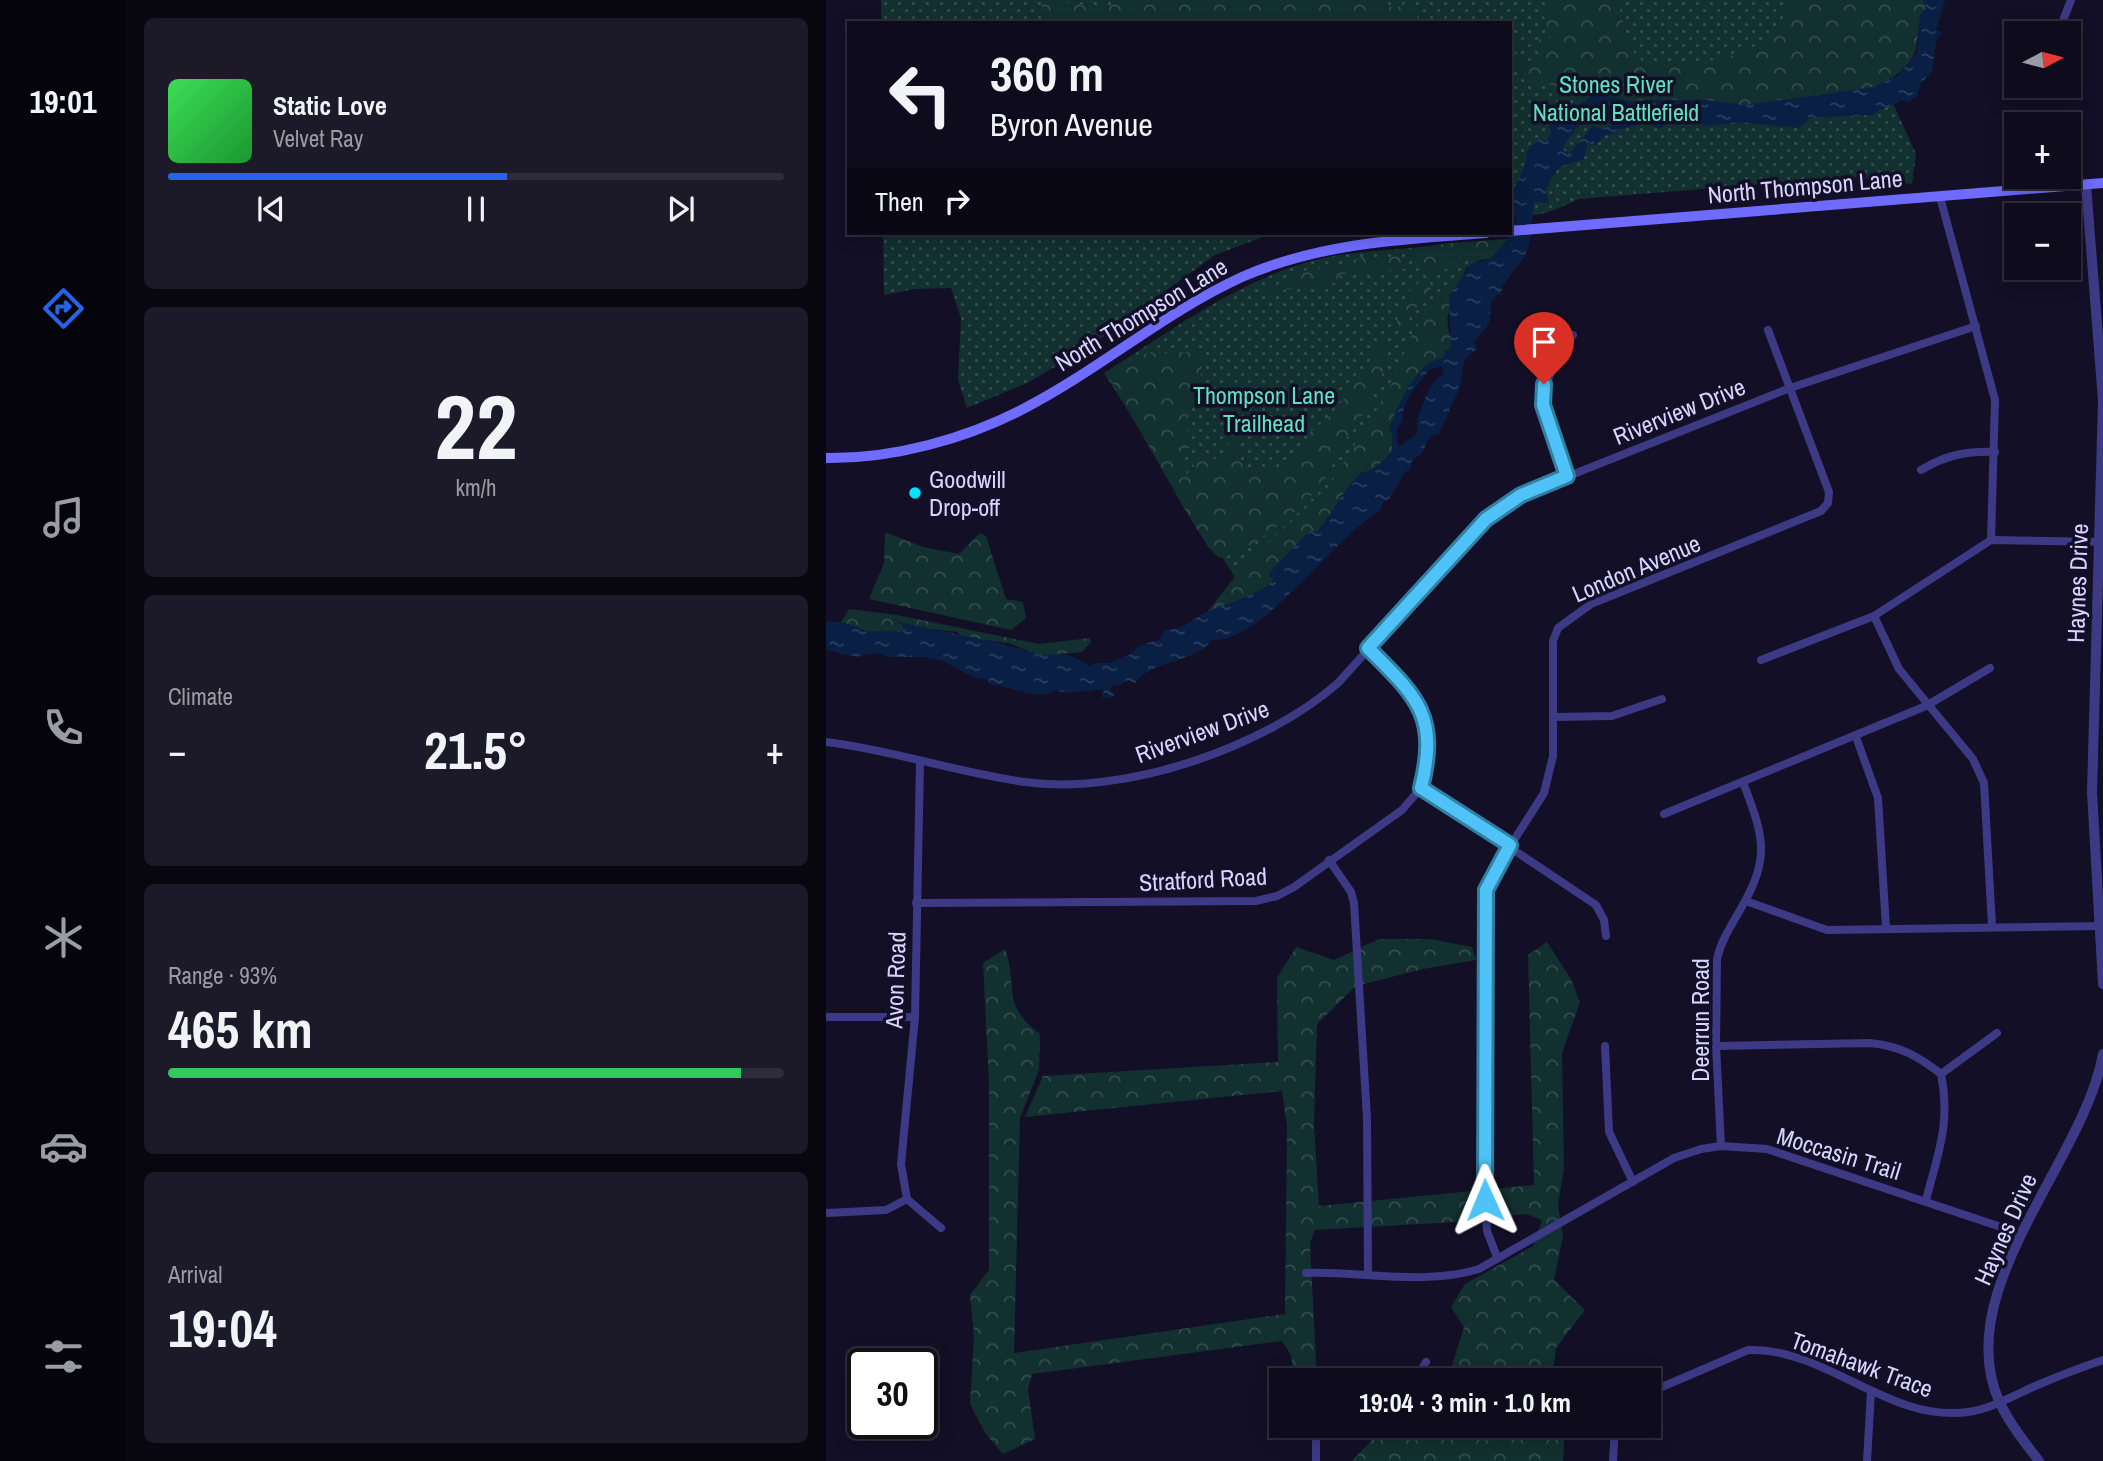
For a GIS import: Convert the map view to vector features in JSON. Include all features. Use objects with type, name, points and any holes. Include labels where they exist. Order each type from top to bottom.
[{"type":"main road","name":"North Thompson Lane","points":[[1512,231],[2103,183]]},
{"type":"main road","name":"North Thompson Lane","points":[[826,457],[878,454],[971,433],[1026,408],[1217,289],[1272,265],[1349,246],[1455,235]]},
{"type":"street","points":[[2063,21],[2071,0]]},
{"type":"street","name":"Haynes Drive","points":[[2086,184],[2101,329],[2100,646],[2092,792],[2102,926],[2103,984]]},
{"type":"street","points":[[1940,197],[1995,400],[1991,540]]},
{"type":"street","name":"Riverview Drive","points":[[826,742],[1026,782],[1065,785],[1119,780],[1164,769],[1268,731],[1290,719],[1338,683],[1486,519],[1521,495],[1790,388],[1976,326]]},
{"type":"street","points":[[1768,330],[1790,388]]},
{"type":"street","points":[[1567,476],[1543,405],[1543,395],[1544,384],[1552,365],[1573,335]]},
{"type":"street","name":"London Avenue","points":[[1497,1257],[1487,1231],[1485,1200],[1486,890],[1510,845],[1544,793],[1553,756],[1553,640],[1558,628],[1591,604],[1821,512],[1828,503],[1829,492],[1790,388]]},
{"type":"street","points":[[1921,470],[1945,456],[1971,451],[1995,452]]},
{"type":"street","points":[[1760,660],[1874,616],[1991,540],[2101,542]]},
{"type":"street","points":[[1874,616],[1899,669],[1926,706],[1973,759],[1984,783],[1992,926]]},
{"type":"street","points":[[1368,648],[1401,681],[1423,713],[1428,757],[1421,788],[1596,905],[1604,920],[1606,936]]},
{"type":"street","points":[[1664,814],[1926,706],[1990,668]]},
{"type":"street","points":[[1555,717],[1612,716],[1662,699]]},
{"type":"street","points":[[1856,737],[1878,797],[1886,928]]},
{"type":"street","name":"Avon Road","points":[[904,1202],[901,1164],[915,1017],[920,762]]},
{"type":"street","name":"Deerrun Road","points":[[1721,1146],[1715,987],[1720,946],[1746,901],[1763,853],[1763,841],[1742,782]]},
{"type":"street","name":"Stratford Road","points":[[916,904],[1256,901],[1277,896],[1294,887],[1402,810],[1421,788]]},
{"type":"street","points":[[1329,860],[1351,892],[1367,1118],[1368,1274]]},
{"type":"street","points":[[1746,901],[1827,930],[2102,926]]},
{"type":"street","points":[[826,1017],[915,1017]]},
{"type":"street","points":[[1941,1074],[1997,1033]]},
{"type":"street","points":[[1716,1046],[1894,1045],[1919,1056],[1941,1074],[1947,1119],[1926,1200]]},
{"type":"street","points":[[1605,1046],[1609,1132],[1633,1182]]},
{"type":"street","name":"Haynes Drive","points":[[2039,1461],[2000,1402],[1990,1354],[1990,1324],[1997,1290],[2022,1234],[2085,1114],[2099,1079],[2103,1054]]},
{"type":"street","name":"Moccasin Trail","points":[[1306,1273],[1368,1274],[1382,1278],[1461,1274],[1479,1269],[1674,1158],[1721,1146],[1767,1149],[2022,1234]]},
{"type":"street","points":[[826,1213],[886,1210],[904,1202],[941,1228]]},
{"type":"street","name":"Tomahawk Trace","points":[[1661,1387],[1748,1350],[1765,1350],[1800,1359],[1871,1391],[1936,1412],[1969,1412],[2103,1360]]},
{"type":"street","points":[[1423,1368],[1426,1362]]},
{"type":"street","points":[[1867,1461],[1871,1391]]},
{"type":"street","points":[[1316,1438],[1316,1461]]},
{"type":"street","points":[[1613,1461],[1614,1438]]},
{"type":"green space","name":"Stones River National Battlefield","points":[[881,0],[1923,0],[1886,88],[1916,154],[1912,184],[1850,177],[1579,199],[1537,215],[1512,213],[1512,21],[881,21]]},
{"type":"green space","points":[[1042,0],[1108,7],[1120,0],[1388,0],[1387,5],[1395,9],[1406,3],[1409,5],[1419,21],[1042,21]]},
{"type":"green space","points":[[1545,0],[1617,0],[1627,39],[1634,53],[1644,62],[1657,65],[1694,63],[1746,50],[1774,31],[1784,17],[1789,0],[1923,0],[1926,8],[1912,59],[1894,77],[1880,85],[1830,97],[1748,105],[1658,100],[1641,103],[1528,80],[1512,70],[1512,40],[1518,39],[1517,55],[1528,64],[1541,63],[1544,56],[1538,53],[1534,40],[1551,38],[1544,17]]},
{"type":"green space","points":[[883,235],[1269,235],[1215,255],[1089,347],[1027,383],[967,408],[958,380],[961,318],[951,288],[914,289],[884,295]]},
{"type":"green space","points":[[1508,239],[1491,259],[1478,260],[1462,254],[1449,267],[1434,272],[1421,270],[1410,249],[1451,243]]},
{"type":"green space","name":"Thompson Lane Trailhead","points":[[1451,243],[1500,249],[1466,268],[1431,359],[1365,472],[1270,572],[1262,591],[1247,596],[1104,373],[1216,302],[1276,273],[1339,255]]},
{"type":"green space","points":[[1367,256],[1398,256],[1406,261],[1404,269],[1342,274],[1336,282],[1324,287],[1305,285],[1271,293],[1264,291],[1309,269],[1324,269]]},
{"type":"green space","points":[[1460,272],[1463,275],[1453,293],[1448,312],[1451,349],[1446,350],[1444,358],[1422,366],[1389,429],[1393,434],[1392,452],[1376,467],[1362,472],[1354,479],[1317,532],[1310,531],[1270,572],[1274,581],[1250,596],[1207,612],[1242,568],[1329,486],[1390,388],[1413,331]]},
{"type":"green space","points":[[1423,279],[1433,286],[1411,314],[1406,331],[1395,328],[1400,310],[1407,304],[1410,290]]},
{"type":"green space","points":[[1385,341],[1386,356],[1379,384],[1322,483],[1275,528],[1246,547],[1219,558],[1209,548],[1188,515],[1108,375],[1139,354],[1195,352],[1203,361],[1197,399],[1186,418],[1189,447],[1180,456],[1187,474],[1196,469],[1193,464],[1199,457],[1215,459],[1222,454],[1225,458],[1228,438],[1226,394],[1230,379],[1238,384],[1237,443],[1244,472],[1247,472],[1291,464],[1309,434],[1338,406],[1378,345]]},
{"type":"green space","points":[[885,532],[923,547],[959,554],[980,533],[986,536],[1006,599],[1023,602],[1026,618],[1011,630],[869,599],[884,563]]},
{"type":"green space","points":[[849,609],[897,615],[1039,644],[1090,638],[1091,642],[1082,652],[1042,656],[1008,643],[964,638],[957,632],[902,626],[910,631],[866,631],[840,623]]},
{"type":"green space","points":[[1379,939],[1430,939],[1472,947],[1476,960],[1423,969],[1356,986],[1317,1024],[1314,1124],[1319,1206],[1534,1185],[1528,955],[1547,942],[1571,979],[1580,1002],[1562,1053],[1564,1168],[1558,1205],[1563,1237],[1554,1280],[1585,1310],[1556,1348],[1554,1368],[1451,1368],[1464,1327],[1451,1307],[1465,1284],[1533,1246],[1542,1220],[1526,1214],[1455,1222],[1315,1230],[1310,1243],[1316,1368],[1292,1368],[1291,1355],[1282,1341],[1032,1374],[1028,1389],[1035,1439],[1003,1454],[985,1433],[970,1404],[974,1336],[970,1295],[989,1270],[989,1084],[983,963],[1005,949],[1015,1004],[1028,1023],[1040,1034],[1039,1070],[1020,1118],[1014,1353],[1285,1314],[1287,1126],[1282,1091],[1025,1117],[1043,1076],[1278,1062],[1277,978],[1296,947],[1334,960]]},
{"type":"green space","points":[[1374,1438],[1564,1438],[1563,1461],[1352,1461]]},
{"type":"water","points":[[1923,0],[1945,0],[1936,30],[1942,32],[1936,41],[1932,72],[1921,83],[1917,96],[1908,102],[1901,100],[1873,115],[1811,118],[1798,128],[1739,122],[1708,126],[1681,119],[1660,129],[1647,123],[1616,130],[1618,132],[1604,136],[1595,146],[1588,142],[1584,159],[1559,167],[1545,190],[1549,203],[1534,202],[1525,256],[1502,286],[1501,296],[1498,294],[1492,300],[1489,324],[1474,342],[1477,349],[1464,360],[1460,387],[1439,434],[1430,437],[1422,453],[1412,460],[1410,471],[1406,471],[1389,499],[1383,502],[1380,511],[1363,523],[1298,586],[1252,625],[1231,637],[1213,639],[1196,653],[1152,670],[1142,675],[1135,683],[1128,680],[1119,686],[1114,684],[1110,689],[1115,696],[1102,698],[1104,690],[1068,693],[1056,690],[1042,694],[1024,692],[990,684],[987,679],[975,678],[943,661],[926,657],[888,657],[877,653],[856,657],[826,650],[826,621],[846,623],[866,631],[910,631],[897,622],[900,622],[1040,655],[1066,655],[1090,666],[1094,663],[1110,663],[1131,654],[1140,645],[1159,640],[1165,630],[1183,626],[1209,611],[1258,591],[1273,581],[1269,573],[1310,531],[1317,532],[1354,480],[1362,472],[1376,467],[1392,452],[1393,434],[1389,429],[1403,396],[1425,367],[1444,358],[1445,350],[1451,349],[1449,296],[1471,264],[1491,259],[1512,235],[1516,220],[1512,190],[1522,173],[1527,150],[1540,138],[1546,142],[1551,132],[1549,127],[1596,94],[1641,103],[1646,100],[1706,100],[1745,105],[1874,87],[1898,75],[1917,53],[1920,15],[1926,8]],"holes":[[[1590,118],[1617,122],[1602,129],[1593,126],[1569,154],[1562,149],[1575,129]],[[1442,367],[1444,374],[1434,382],[1425,398],[1417,419],[1417,434],[1398,447],[1397,427],[1403,421],[1405,407],[1416,387],[1430,369]]]},
{"type":"place","name":"Goodwill Drop-off","points":[[915,493]]},
{"type":"route","points":[[1485,1200],[1483,1096],[1486,890],[1490,878],[1510,845],[1421,788],[1428,757],[1423,713],[1413,695],[1368,648],[1486,519],[1521,495],[1567,476],[1543,405],[1544,384]]}]
